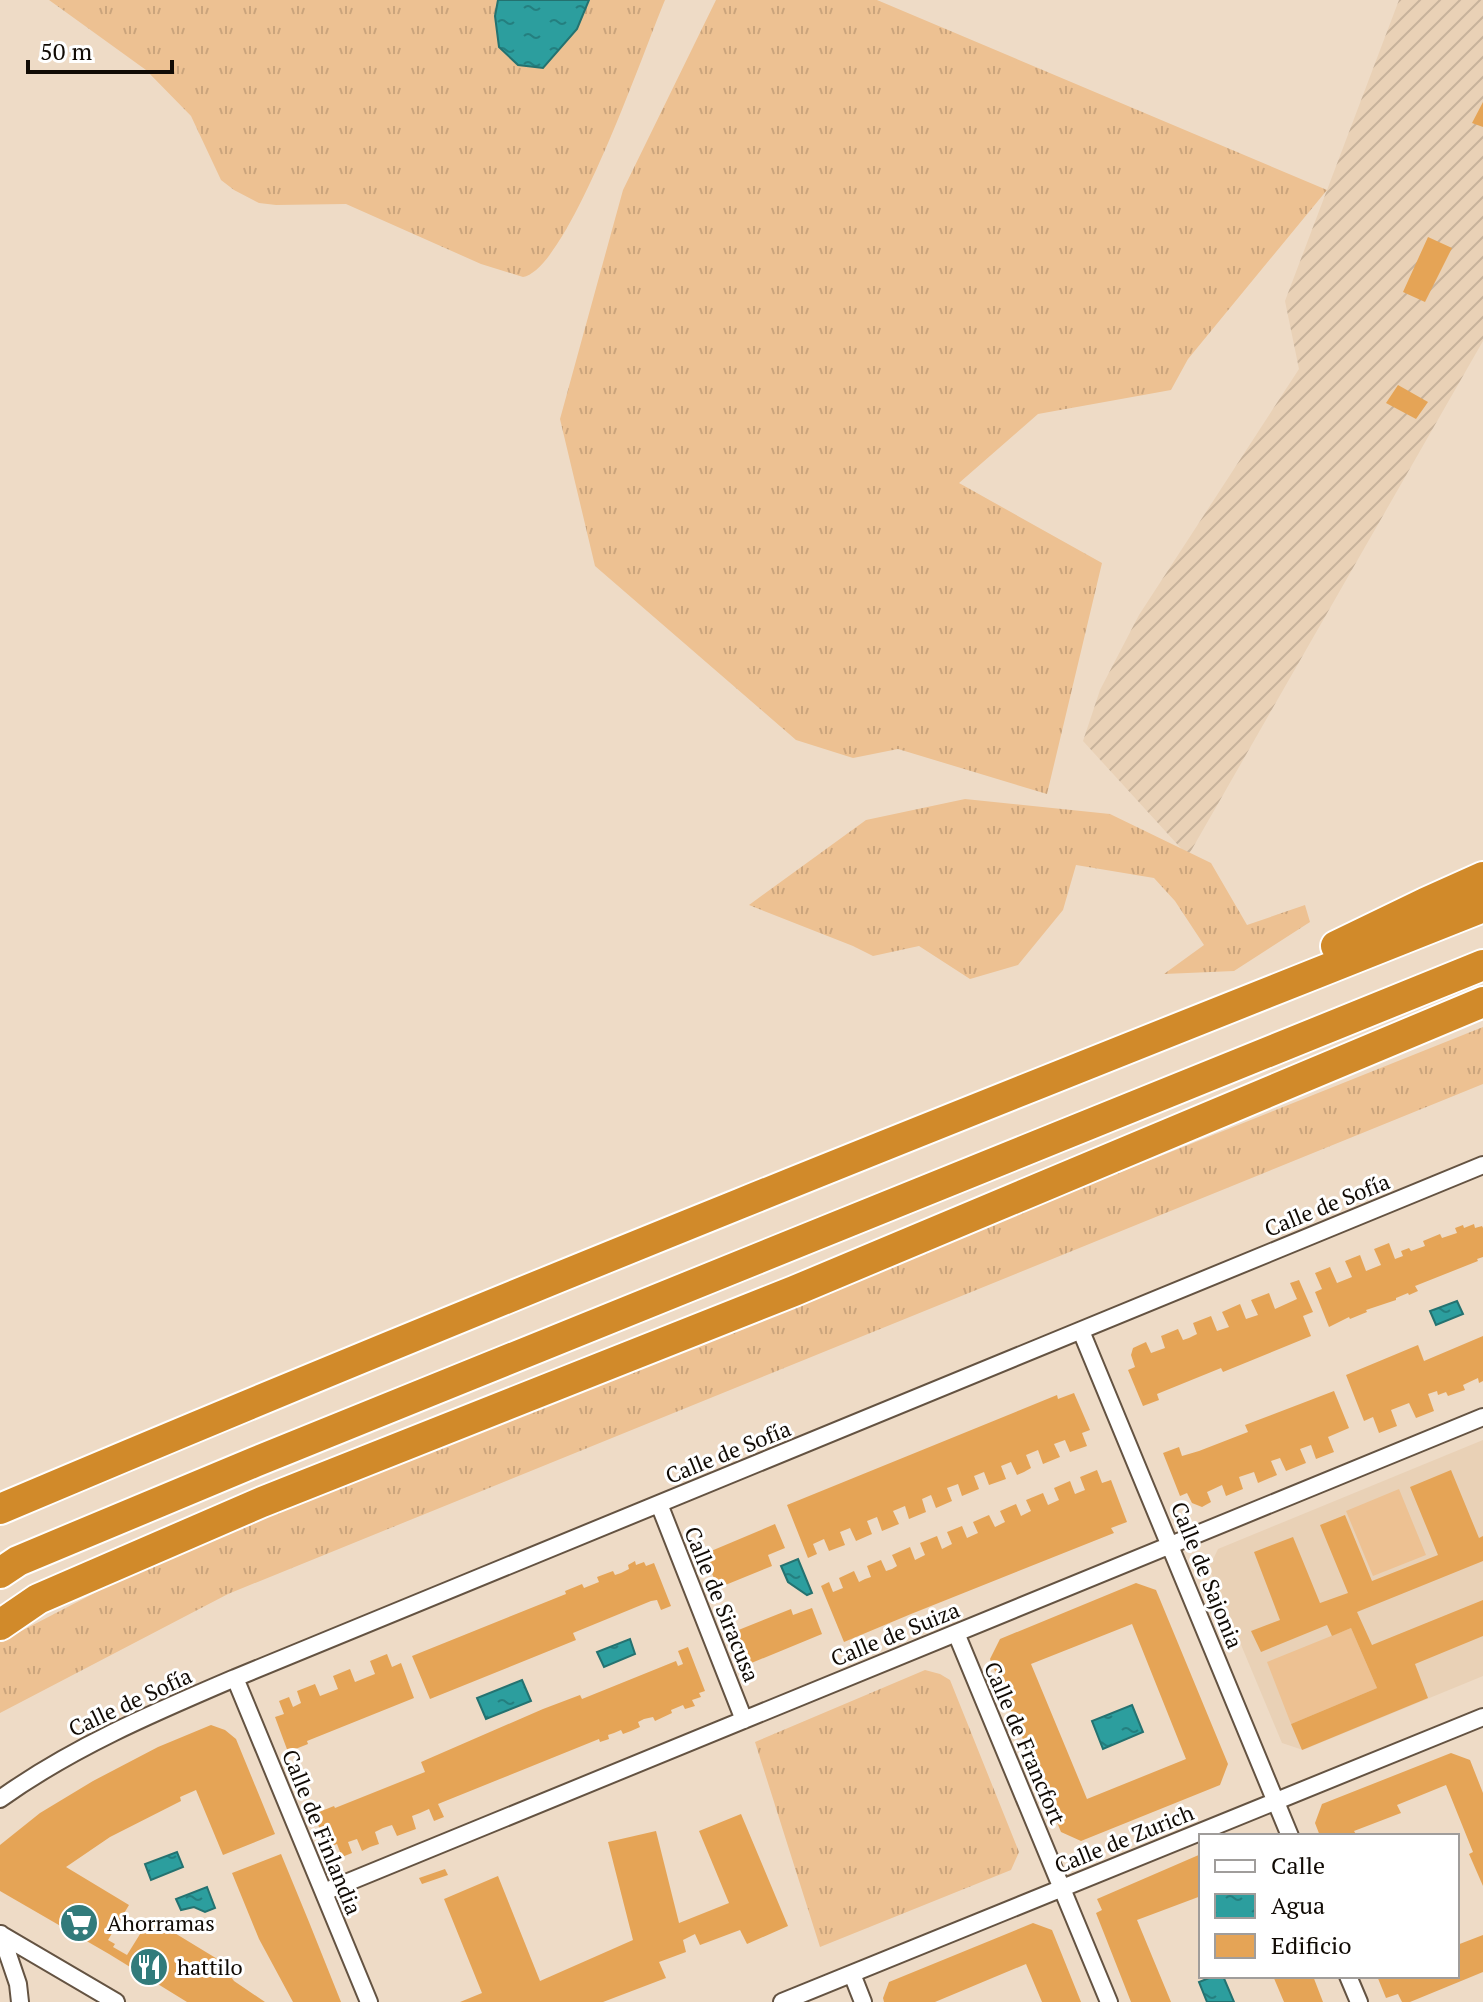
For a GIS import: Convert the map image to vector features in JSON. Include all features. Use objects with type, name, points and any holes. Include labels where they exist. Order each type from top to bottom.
[{"type":"highway","points":[[1131,1046],[1483,877]]},
{"type":"highway","points":[[0,1509],[249,1404],[1131,1046],[1483,907]]},
{"type":"highway","points":[[0,1573],[18,1561],[255,1462],[1483,965]]},
{"type":"highway","points":[[0,1625],[38,1599],[262,1502],[794,1291],[1483,1002]]},
{"type":"highway","points":[[685,1334],[1016,1154]]},
{"type":"street","name":"Calle de Sofía","points":[[0,1799],[94,1741],[235,1678],[1483,1165]]},
{"type":"street","name":"Calle de Sajonia","points":[[1081,1331],[1289,1834]]},
{"type":"street","name":"Calle de Suiza","points":[[324,1892],[1483,1417]]},
{"type":"street","name":"Calle de Siracusa","points":[[659,1504],[744,1720]]},
{"type":"street","name":"Calle de Francfort","points":[[956,1633],[1109,2002]]},
{"type":"street","name":"Calle de Finlandia","points":[[235,1678],[369,2002]]},
{"type":"street","name":"Calle de Zurich","points":[[782,2002],[1482,1720]]},
{"type":"street","points":[[0,1934],[18,1984],[20,2002]]},
{"type":"street","points":[[0,1934],[116,2002]]},
{"type":"street","points":[[852,1974],[863,2002]]},
{"type":"street","points":[[1349,1978],[1359,2002]]},
{"type":"shaded area","points":[[1399,0],[1483,0],[1483,341],[1188,856],[1083,741],[1100,690],[1139,615],[1299,369],[1285,301]]},
{"type":"shaded area","points":[[1483,1440],[1483,1676],[1303,1750],[1282,1743],[1209,1568],[1218,1549]]},
{"type":"green space","points":[[49,0],[498,0],[495,16],[577,29],[589,0],[665,0],[583,198],[562,237],[541,265],[523,277],[481,264],[346,204],[259,203],[234,190],[221,180],[191,116],[146,70]]},
{"type":"green space","points":[[716,0],[877,0],[1327,190],[1188,359],[1171,390],[1038,414],[959,483],[1102,563],[1047,794],[898,749],[853,758],[796,740],[595,566],[560,419],[623,190]]},
{"type":"green space","points":[[965,799],[1110,814],[1211,863],[1247,925],[1305,905],[1310,922],[1234,971],[1164,974],[1204,945],[1175,901],[1154,878],[1076,865],[1063,910],[1018,965],[970,979],[919,946],[873,956],[749,905],[866,820]]},
{"type":"green space","points":[[1483,1027],[1483,1084],[228,1594],[0,1713],[0,1642],[139,1570],[733,1327]]},
{"type":"green space","points":[[1399,1489],[1426,1555],[1373,1576],[1346,1511]]},
{"type":"green space","points":[[1351,1628],[1377,1688],[1291,1724],[1267,1662]]},
{"type":"green space","points":[[925,1670],[950,1680],[1019,1852],[1011,1870],[820,1947],[755,1742]]},
{"type":"water","points":[[498,0],[589,0],[577,29],[543,68],[518,65],[499,47],[495,16]]},
{"type":"water","points":[[1457,1301],[1463,1314],[1436,1325],[1430,1311]]},
{"type":"water","points":[[798,1559],[812,1593],[807,1595],[788,1582],[781,1566]]},
{"type":"water","points":[[630,1639],[635,1654],[604,1667],[597,1652]]},
{"type":"water","points":[[522,1680],[531,1701],[486,1719],[477,1698]]},
{"type":"water","points":[[1132,1705],[1143,1732],[1103,1749],[1092,1721]]},
{"type":"water","points":[[177,1852],[183,1867],[151,1880],[145,1864]]},
{"type":"water","points":[[207,1887],[215,1908],[205,1912],[194,1907],[181,1910],[176,1899]]},
{"type":"water","points":[[1224,1978],[1234,2002],[1207,2002],[1199,1982]]},
{"type":"building","points":[[1483,102],[1483,127],[1472,123]]},
{"type":"building","points":[[1428,237],[1452,248],[1425,302],[1403,292]]},
{"type":"building","points":[[1398,385],[1428,402],[1416,419],[1386,403]]},
{"type":"building","points":[[1474,1224],[1475,1228],[1483,1228],[1483,1257],[1478,1261],[1415,1286],[1418,1291],[1409,1295],[1329,1327],[1315,1292],[1322,1289],[1315,1273],[1330,1267],[1337,1283],[1352,1277],[1345,1261],[1360,1255],[1366,1271],[1381,1265],[1374,1249],[1389,1243],[1395,1259],[1403,1256],[1401,1251],[1425,1246],[1423,1241],[1440,1234],[1442,1238],[1457,1233],[1455,1228]]},
{"type":"building","points":[[1299,1280],[1313,1312],[1303,1316],[1311,1336],[1223,1372],[1221,1368],[1157,1394],[1159,1400],[1143,1406],[1128,1370],[1135,1367],[1131,1355],[1133,1348],[1146,1342],[1151,1353],[1165,1348],[1161,1336],[1178,1329],[1183,1340],[1189,1338],[1197,1334],[1193,1323],[1211,1316],[1217,1331],[1229,1327],[1222,1312],[1240,1304],[1246,1319],[1258,1315],[1251,1300],[1269,1293],[1275,1309],[1297,1299],[1290,1283]]},
{"type":"building","points":[[1483,1336],[1483,1381],[1479,1383],[1478,1378],[1463,1385],[1465,1390],[1448,1396],[1446,1392],[1438,1395],[1437,1391],[1428,1394],[1434,1411],[1416,1418],[1409,1403],[1391,1410],[1397,1426],[1379,1433],[1373,1417],[1364,1421],[1346,1375],[1418,1345],[1424,1361]]},
{"type":"building","points":[[1334,1391],[1349,1428],[1328,1437],[1334,1452],[1316,1459],[1311,1445],[1300,1449],[1306,1463],[1286,1471],[1280,1458],[1271,1461],[1277,1475],[1258,1483],[1254,1472],[1239,1477],[1243,1489],[1226,1496],[1222,1485],[1207,1492],[1211,1502],[1202,1507],[1192,1503],[1187,1493],[1180,1496],[1163,1453],[1179,1447],[1182,1456],[1199,1451],[1248,1432],[1245,1425]]},
{"type":"building","points":[[1074,1393],[1090,1430],[1082,1433],[1087,1446],[1070,1452],[1065,1440],[1054,1444],[1060,1457],[1043,1464],[1038,1450],[1026,1455],[1031,1468],[1024,1472],[1017,1475],[1011,1462],[1001,1466],[1006,1479],[989,1485],[984,1472],[974,1476],[979,1489],[962,1496],[958,1484],[947,1488],[952,1501],[936,1508],[931,1495],[922,1499],[926,1512],[909,1519],[905,1506],[893,1511],[899,1524],[882,1531],[877,1517],[867,1521],[872,1534],[856,1541],[850,1528],[840,1532],[845,1545],[829,1551],[824,1539],[813,1544],[817,1554],[808,1558],[787,1505],[1057,1395],[1058,1399]]},
{"type":"building","points":[[1097,1470],[1102,1483],[1111,1480],[1127,1522],[1111,1528],[1114,1533],[844,1642],[821,1586],[829,1582],[833,1592],[843,1588],[839,1578],[854,1571],[859,1582],[871,1577],[867,1566],[881,1560],[886,1571],[892,1569],[897,1566],[892,1555],[910,1547],[915,1560],[925,1555],[920,1543],[937,1536],[942,1549],[952,1544],[947,1532],[962,1526],[967,1538],[978,1533],[973,1522],[989,1515],[995,1527],[1005,1522],[1000,1511],[1016,1504],[1021,1516],[1031,1511],[1026,1500],[1043,1493],[1048,1505],[1059,1500],[1054,1488],[1070,1481],[1075,1494],[1085,1490],[1080,1477]]},
{"type":"building","points":[[1451,1470],[1479,1538],[1483,1536],[1483,1561],[1357,1612],[1372,1645],[1483,1600],[1483,1636],[1415,1664],[1428,1698],[1302,1750],[1291,1724],[1377,1688],[1351,1628],[1332,1636],[1327,1625],[1261,1652],[1251,1631],[1280,1620],[1254,1552],[1293,1537],[1320,1603],[1348,1593],[1320,1525],[1345,1515],[1372,1581],[1438,1555],[1410,1487]]},
{"type":"building","points":[[775,1524],[785,1548],[768,1555],[772,1566],[718,1588],[704,1554]]},
{"type":"building","points":[[635,1561],[636,1565],[654,1563],[671,1606],[661,1610],[657,1600],[651,1601],[573,1633],[576,1640],[430,1699],[412,1656],[566,1594],[565,1591],[582,1584],[584,1588],[599,1582],[597,1577],[613,1571],[615,1575],[621,1573]]},
{"type":"building","points":[[1136,1583],[1156,1590],[1228,1764],[1220,1785],[1081,1841],[1061,1832],[990,1659],[1000,1639]],"holes":[[[1132,1624],[1186,1759],[1087,1799],[1031,1664]]]},
{"type":"building","points":[[812,1608],[822,1634],[749,1664],[736,1631],[791,1609],[793,1615]]},
{"type":"building","points":[[688,1647],[705,1691],[699,1693],[701,1697],[692,1700],[695,1706],[685,1709],[683,1705],[655,1721],[653,1717],[644,1719],[638,1722],[640,1727],[631,1731],[623,1734],[621,1730],[608,1735],[609,1739],[600,1742],[599,1739],[438,1804],[444,1817],[434,1821],[429,1809],[412,1816],[416,1829],[397,1836],[392,1825],[383,1828],[375,1832],[379,1844],[362,1851],[357,1839],[348,1842],[352,1853],[342,1857],[337,1844],[327,1848],[314,1814],[425,1772],[421,1762],[543,1709],[580,1695],[582,1699],[676,1661],[678,1666],[683,1664],[678,1651]]},
{"type":"building","points":[[387,1654],[392,1667],[401,1663],[414,1698],[307,1741],[308,1744],[288,1752],[275,1717],[284,1714],[279,1701],[289,1697],[293,1707],[301,1703],[297,1691],[315,1684],[320,1696],[338,1689],[333,1676],[350,1669],[355,1682],[375,1674],[370,1661]]},
{"type":"building","points":[[211,1725],[225,1730],[236,1739],[275,1834],[223,1855],[196,1790],[180,1797],[181,1801],[110,1837],[66,1867],[129,1905],[108,1940],[115,1944],[113,1947],[127,1955],[150,1918],[219,1960],[234,1981],[265,2002],[187,2002],[0,1891],[0,1845],[40,1813],[158,1747]]},
{"type":"building","points":[[1451,1753],[1470,1760],[1483,1793],[1483,1886],[1446,1785],[1397,1805],[1401,1813],[1354,1831],[1356,1834],[1319,1834],[1315,1823],[1322,1804]]},
{"type":"building","points":[[741,1814],[788,1926],[747,1944],[740,1930],[700,1945],[695,1934],[683,1940],[686,1952],[659,1962],[666,1978],[603,2002],[460,2002],[482,1993],[444,1899],[498,1876],[540,1981],[633,1940],[608,1842],[656,1831],[679,1923],[729,1903],[699,1831]]},
{"type":"building","points":[[281,1854],[341,2002],[293,2002],[259,1939],[232,1873]]},
{"type":"building","points":[[1199,1855],[1199,1897],[1137,1920],[1171,2002],[1131,2002],[1096,1913],[1102,1910],[1097,1899]]},
{"type":"building","points":[[445,1869],[448,1875],[422,1884],[419,1878]]},
{"type":"building","points":[[1033,1923],[1052,1930],[1081,2002],[1042,2002],[1026,1964],[935,2002],[884,2002],[889,1982]]},
{"type":"building","points":[[1483,1935],[1483,1972],[1410,2002],[1402,2002],[1398,1994],[1386,1998],[1378,1978],[1459,1978],[1459,1944]]},
{"type":"building","points":[[1274,1978],[1314,1978],[1323,2002],[1284,2002]]},
{"type":"place","name":"Ahorramas","points":[[79,1923]]},
{"type":"place","name":"hattilo","points":[[149,1967]]}]
